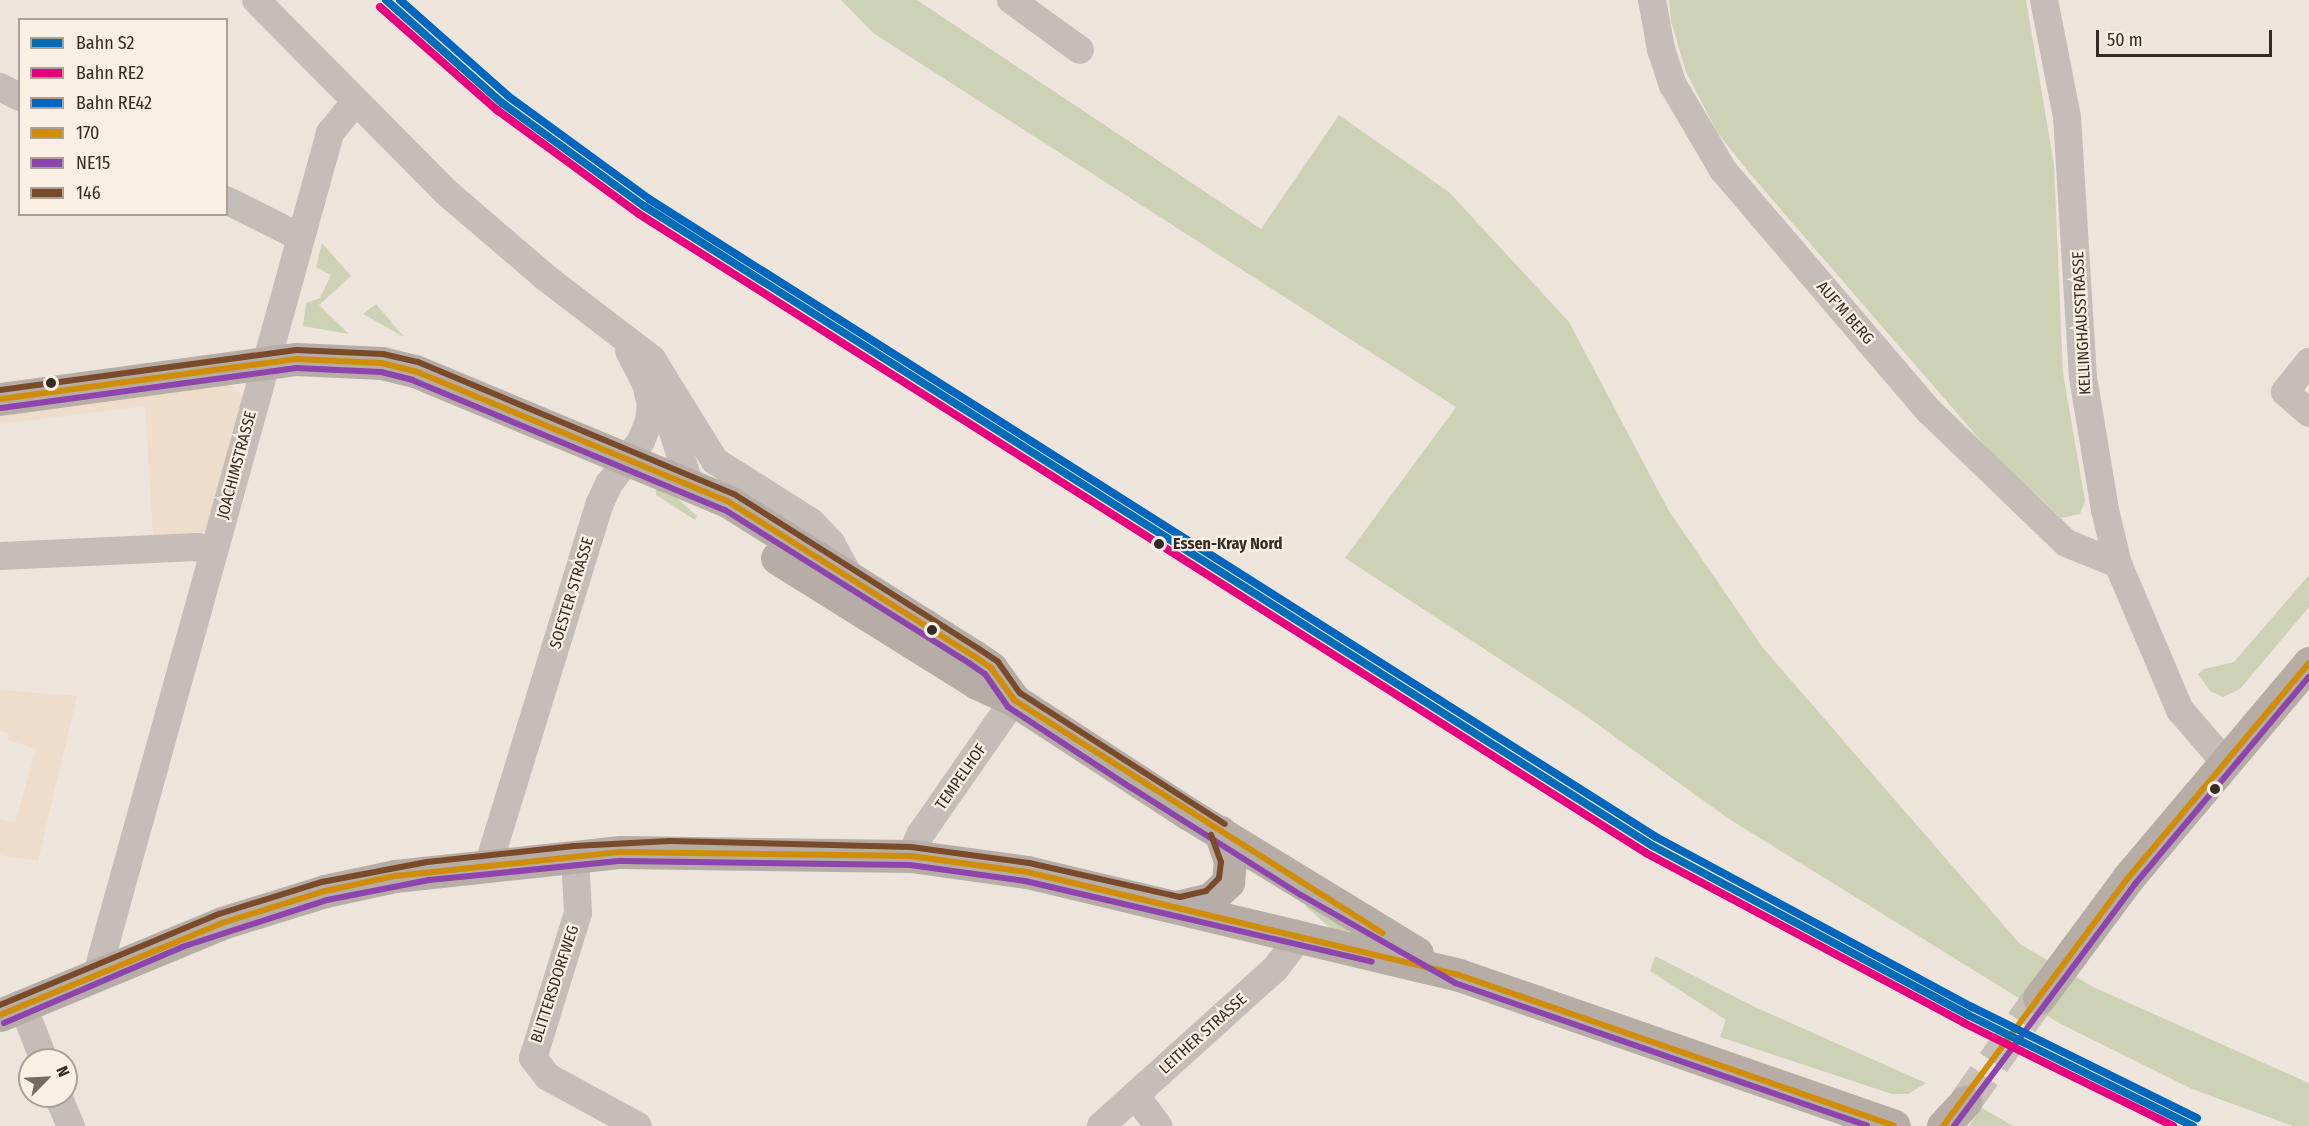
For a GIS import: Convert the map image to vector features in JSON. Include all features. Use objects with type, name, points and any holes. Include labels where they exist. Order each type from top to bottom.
[{"type":"main road","points":[[0,399],[307,359],[382,363],[415,371],[729,502],[981,661],[1014,700]]},
{"type":"main road","points":[[690,485],[699,505],[712,518],[977,683],[1014,700],[1397,942],[1459,975]]},
{"type":"main road","points":[[2039,998],[2128,878],[2224,760],[2309,663]]},
{"type":"main road","points":[[1180,906],[1210,899],[1228,882],[1230,861],[1220,832]]},
{"type":"main road","points":[[1220,832],[1303,927]]},
{"type":"main road","points":[[11,1011],[222,923],[325,891],[395,876],[489,863],[575,855],[670,850],[911,856],[1027,872],[1180,906],[1303,927],[1333,943],[1459,975],[1894,1126]]},
{"type":"main road","points":[[1813,1096],[1837,1126]]},
{"type":"main road","points":[[1943,1126],[1965,1102]]},
{"type":"street","points":[[256,0],[355,102]]},
{"type":"street","points":[[1011,0],[1080,50]]},
{"type":"street","name":"AUF'M BERG","points":[[1652,0],[1661,49],[1674,85],[1723,170],[1937,419],[2066,543],[2118,564]]},
{"type":"street","name":"KELLINGHAUSSTRASSE","points":[[2044,0],[2067,117],[2083,377],[2091,442],[2118,564],[2180,710],[2224,760]]},
{"type":"street","points":[[0,87],[18,96]]},
{"type":"street","name":"JOACHIMSTRASSE","points":[[97,974],[330,133],[355,102]]},
{"type":"street","name":"SOESTER STRASSE","points":[[355,102],[446,192],[544,277],[652,359],[715,461],[811,522],[831,543],[850,577]]},
{"type":"street","points":[[228,201],[300,237]]},
{"type":"street","name":"SOESTER STRASSE","points":[[489,863],[600,503],[609,483],[628,460],[644,434],[651,405],[646,384],[621,335]]},
{"type":"street","name":"SOESTER STRASSE","points":[[621,335],[654,376],[664,397],[690,485]]},
{"type":"street","points":[[2309,347],[2306,351],[2309,354]]},
{"type":"street","points":[[2309,362],[2284,392],[2309,412]]},
{"type":"street","points":[[0,556],[197,547],[214,551]]},
{"type":"street","name":"TEMPELHOF","points":[[911,856],[920,835],[1014,700]]},
{"type":"street","name":"BLITTERSDORFWEG","points":[[575,855],[578,913],[533,1058],[548,1077],[638,1126]]},
{"type":"street","name":"LEITHER STRASSE","points":[[1101,1126],[1275,969],[1303,927]]},
{"type":"street","points":[[11,1011],[36,1048]]},
{"type":"street","points":[[1135,1095],[1158,1126]]},
{"type":"street","points":[[63,1108],[71,1126]]},
{"type":"green space","points":[[841,0],[917,0],[1261,229],[1339,115],[1449,192],[1569,322],[1669,511],[1763,648],[2020,944],[2093,987],[2309,1083],[2309,1126],[2293,1126],[2192,1089],[2059,1023],[1729,819],[1579,711],[1345,558],[1456,407],[873,33]]},
{"type":"green space","points":[[1669,0],[2026,0],[2054,165],[2063,373],[2085,501],[2080,514],[2061,518],[1988,449],[1751,175],[1717,132],[1686,72],[1671,21]]},
{"type":"green space","points":[[322,243],[351,276],[319,305],[349,334],[303,326],[306,303],[320,298],[331,275],[316,267]]},
{"type":"green space","points":[[376,304],[404,337],[363,314]]},
{"type":"green space","points":[[655,479],[697,516],[695,520],[656,495]]},
{"type":"green space","points":[[2309,575],[2309,607],[2240,689],[2223,697],[2210,691],[2198,674],[2204,669],[2234,662]]},
{"type":"green space","points":[[1314,897],[1362,926],[1340,934],[1305,906]]},
{"type":"green space","points":[[1655,956],[1755,1007],[1926,1083],[1908,1094],[1892,1094],[1720,1037],[1726,1020],[1650,971]]},
{"type":"green space","points":[[1982,1108],[2013,1126],[1969,1126]]},
{"type":"shaded area","points":[[228,382],[244,398],[203,537],[153,535],[145,406],[0,424],[0,411]]},
{"type":"shaded area","points":[[0,690],[77,696],[38,861],[0,855],[0,819],[15,823],[36,749],[8,740],[9,734],[0,731]]},
{"type":"tunnel","points":[[1965,1102],[2039,998]]},
{"type":"rail line","name":"S2","points":[[386,0],[502,103],[644,206],[1651,845],[1968,1015],[2193,1126]]},
{"type":"rail line","name":"RE42","points":[[400,0],[508,96],[649,199],[1656,837],[1972,1007],[2197,1118]]},
{"type":"rail line","name":"RE2","points":[[380,7],[497,110],[639,214],[1646,853],[1964,1023],[2173,1126]]},
{"type":"transit line","name":"146","points":[[0,390],[296,350],[383,354],[418,362],[734,494],[979,649],[998,662],[1020,693],[1225,824]]},
{"type":"transit line","name":"170","points":[[0,399],[296,359],[382,363],[415,371],[729,502],[974,656],[991,668],[1014,700],[1382,933]]},
{"type":"transit line","name":"NE15","points":[[1,408],[296,368],[381,372],[412,380],[725,510],[969,663],[985,674],[1008,707],[1130,787],[1301,895],[1455,983],[1867,1126]]},
{"type":"transit line","name":"170","points":[[1943,1126],[2128,878],[2309,663]]},
{"type":"transit line","name":"NE15","points":[[1954,1126],[2135,884],[2309,677]]},
{"type":"transit line","name":"146","points":[[0,1005],[219,914],[322,882],[427,862],[574,846],[670,841],[911,847],[1029,863],[1180,897],[1206,891],[1219,878],[1221,862],[1211,835]]},
{"type":"transit line","name":"170","points":[[0,1015],[222,923],[325,891],[395,876],[621,852],[911,856],[1027,872],[1459,975],[1894,1126]]},
{"type":"transit line","name":"NE15","points":[[4,1023],[182,947],[327,900],[429,880],[621,861],[910,865],[1025,881],[1372,962]]},
{"type":"place","name":"Essen-Kray Nord","points":[[1159,544]]}]
